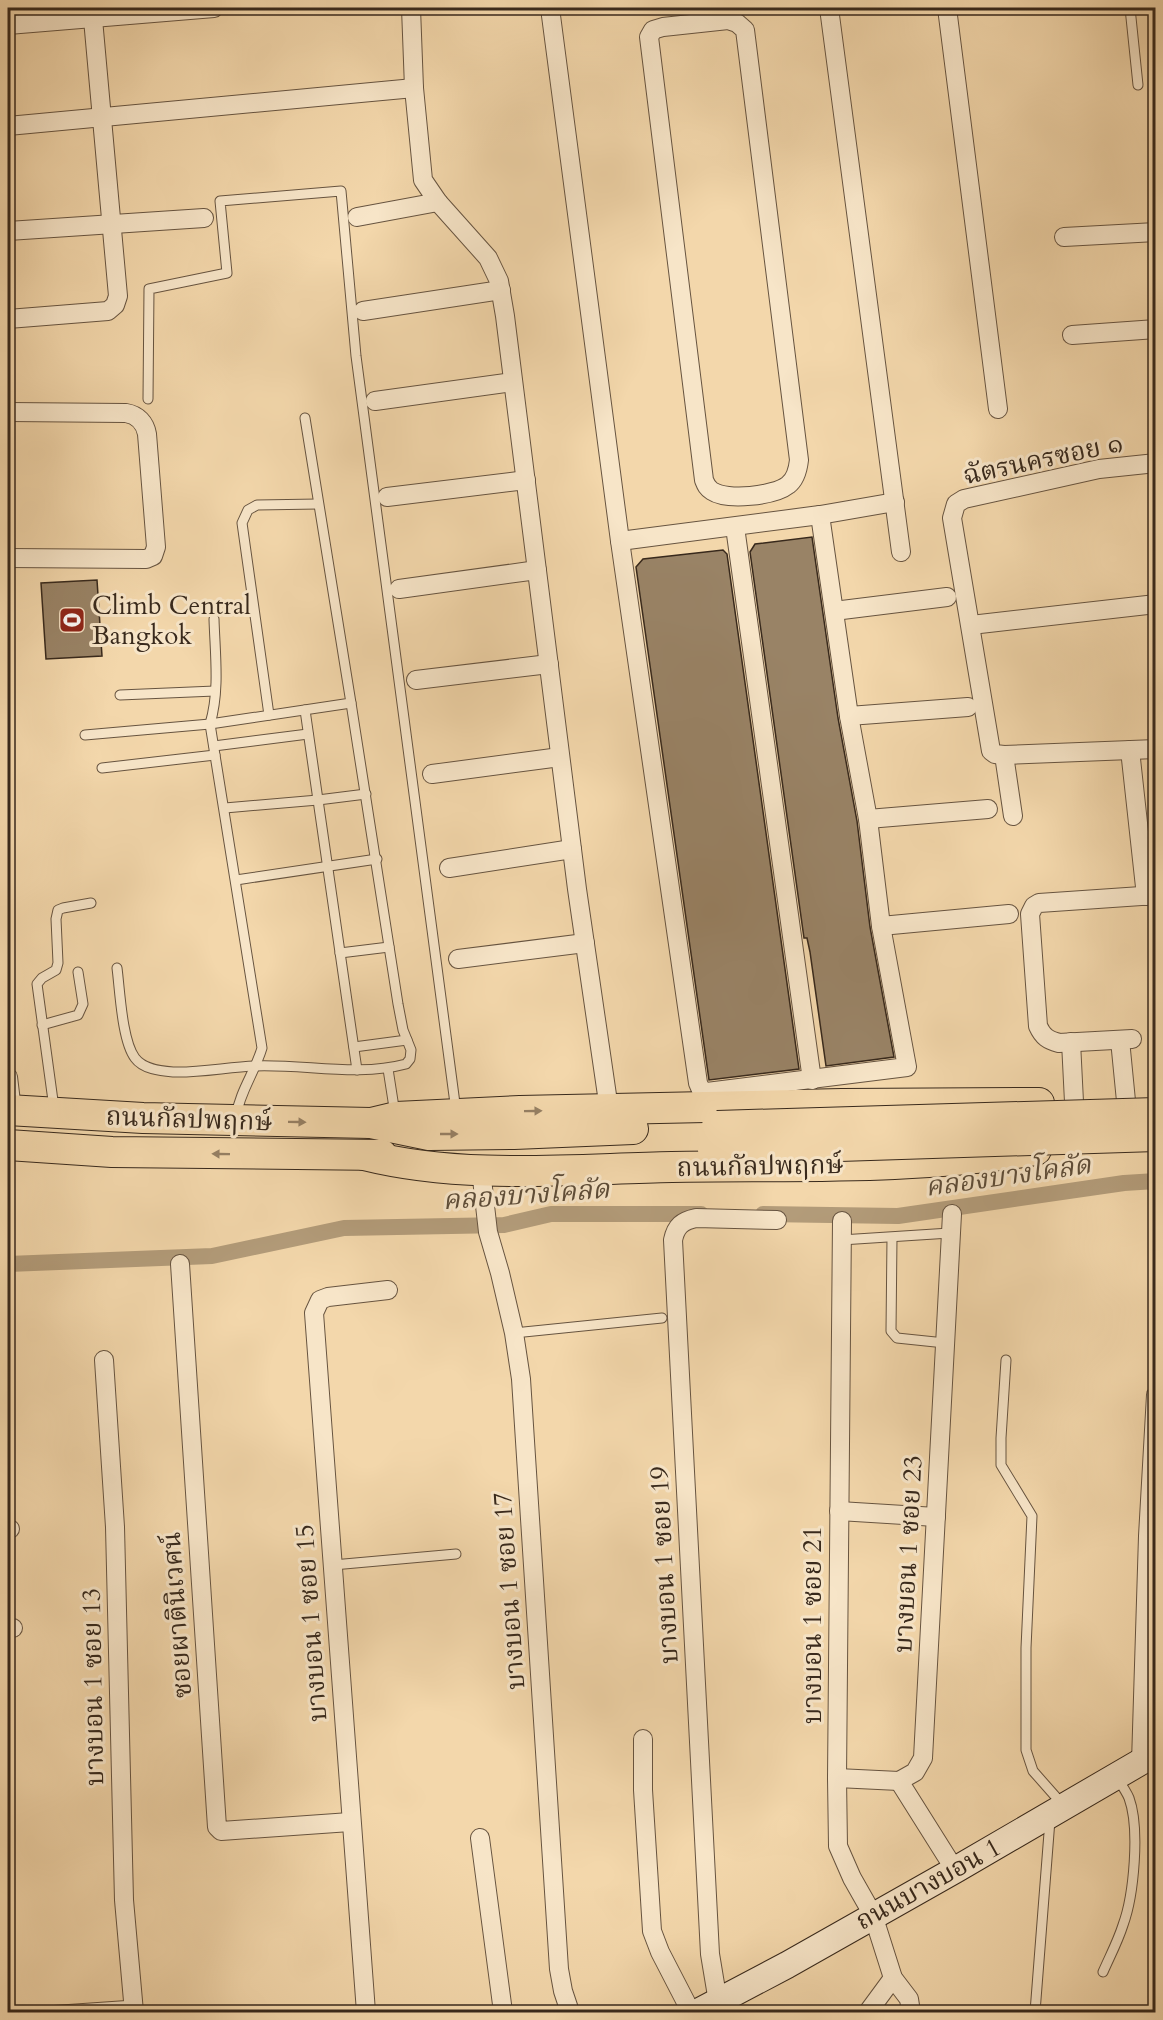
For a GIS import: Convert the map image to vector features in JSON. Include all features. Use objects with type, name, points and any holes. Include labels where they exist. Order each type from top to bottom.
[{"type":"main road","name":"ถนนกัลปพฤกษ์","points":[[10,1110],[235,1121],[383,1120],[456,1113],[609,1109],[1155,1101]]},
{"type":"main road","points":[[965,1103],[972,1108],[975,1115],[978,1137],[974,1152],[967,1158]]},
{"type":"main road","name":"ถนนกัลปพฤกษ์","points":[[8,1145],[112,1152],[364,1155],[1155,1113]]},
{"type":"main road","name":"ถนนกัลปพฤกษ์","points":[[383,1120],[429,1134],[715,1138],[1155,1137]]},
{"type":"main road","name":"ถนนกัลปพฤกษ์","points":[[364,1155],[482,1184],[507,1172],[879,1164],[1002,1156],[1092,1141],[1155,1137]]},
{"type":"main road","name":"ถนนบางบอน 1","points":[[704,2010],[955,1870],[1148,1757]]},
{"type":"street","points":[[8,25],[93,13],[214,8]]},
{"type":"street","points":[[411,8],[414,88],[423,180],[438,202],[488,258],[501,290],[572,849],[609,1109]]},
{"type":"street","points":[[550,8],[620,541],[698,1083],[701,1090],[713,1093],[907,1067],[881,926],[868,819],[849,716],[820,515]]},
{"type":"street","points":[[829,8],[901,552]]},
{"type":"street","points":[[947,8],[998,409]]},
{"type":"street","points":[[8,319],[108,311],[115,305],[118,296],[93,13]]},
{"type":"street","points":[[728,20],[737,23],[745,30],[800,460],[798,471],[787,486],[765,494],[746,496],[721,495],[713,492],[707,488],[704,480],[649,38],[653,30],[663,27],[728,20]]},
{"type":"street","points":[[8,126],[414,88]]},
{"type":"street","points":[[357,218],[438,202]]},
{"type":"street","points":[[8,231],[204,218]]},
{"type":"street","points":[[1064,237],[1155,232]]},
{"type":"street","points":[[363,311],[501,290]]},
{"type":"street","points":[[1072,335],[1155,329]]},
{"type":"street","points":[[375,401],[513,382]]},
{"type":"street","points":[[8,412],[126,413],[140,420],[147,434],[156,547],[153,556],[146,559],[8,558]]},
{"type":"street","name":"ฉัตรนครซอย ๑","points":[[971,625],[952,518],[956,504],[964,498],[1099,469],[1155,463]]},
{"type":"street","points":[[387,497],[526,480]]},
{"type":"street","points":[[765,494],[769,522]]},
{"type":"street","points":[[746,496],[742,525],[812,1080]]},
{"type":"street","points":[[620,541],[820,515],[895,502]]},
{"type":"street","points":[[399,589],[537,570]]},
{"type":"street","points":[[834,611],[947,597]]},
{"type":"street","points":[[1155,604],[971,625],[991,751],[995,754],[1004,756],[1155,749]]},
{"type":"street","points":[[416,680],[549,664]]},
{"type":"street","points":[[849,716],[968,707]]},
{"type":"street","points":[[1126,1101],[1126,1040],[1059,1043],[1048,1040],[1042,1035],[1038,1026],[1030,914],[1034,906],[1039,903],[1151,895],[1130,750]]},
{"type":"street","points":[[1004,756],[1013,816]]},
{"type":"street","points":[[432,774],[560,757]]},
{"type":"street","points":[[868,819],[988,809]]},
{"type":"street","points":[[449,868],[572,849]]},
{"type":"street","points":[[881,926],[1009,914]]},
{"type":"street","points":[[458,959],[585,943]]},
{"type":"street","points":[[1071,1042],[1074,1102]]},
{"type":"street","points":[[8,1077],[10,1110]]},
{"type":"street","name":"บางบอน 1 ซอย 17","points":[[482,1184],[488,1232],[514,1333],[521,1379],[560,1969],[563,1991],[570,2013]]},
{"type":"street","name":"บางบอน 1 ซอย 23","points":[[899,1780],[915,1772],[923,1758],[952,1214]]},
{"type":"street","name":"บางบอน 1 ซอย 19","points":[[704,2010],[710,1954],[673,1240],[675,1230],[680,1224],[696,1218],[777,1220]]},
{"type":"street","name":"บางบอน 1 ซอย 21","points":[[842,1221],[838,1846],[852,1878],[873,1915],[894,1978],[909,1999],[911,2013]]},
{"type":"street","name":"ซอยผาตินิเวศน์","points":[[180,1264],[217,1827],[221,1831],[351,1822]]},
{"type":"street","name":"บางบอน 1 ซอย 15","points":[[366,2013],[314,1313],[320,1300],[328,1297],[388,1290]]},
{"type":"street","name":"บางบอน 1 ซอย 13","points":[[104,1360],[115,1527],[124,1900],[134,2009]]},
{"type":"street","points":[[1148,1757],[1155,1395]]},
{"type":"street","points":[[839,1511],[936,1516]]},
{"type":"street","points":[[643,1739],[652,1931],[660,1952],[704,2010]]},
{"type":"street","points":[[837,1778],[899,1780],[955,1870]]},
{"type":"street","points":[[480,1838],[503,2013]]},
{"type":"street","points":[[868,2013],[894,1978]]},
{"type":"lane","points":[[1130,8],[1138,85]]},
{"type":"lane","points":[[148,399],[149,289],[227,273],[220,201],[341,191],[356,356],[456,1113]]},
{"type":"lane","points":[[117,968],[126,1036],[135,1058],[149,1068],[174,1072],[257,1065],[357,1070],[388,1069],[406,1064],[410,1059],[411,1050],[403,1030],[304,418]]},
{"type":"lane","points":[[269,715],[242,523],[248,510],[256,505],[318,504]]},
{"type":"lane","points":[[214,619],[215,691],[214,711],[210,724],[262,1048],[257,1065],[242,1090],[235,1121]]},
{"type":"lane","points":[[120,695],[215,691]]},
{"type":"lane","points":[[85,735],[210,724],[351,703]]},
{"type":"lane","points":[[305,710],[357,1070]]},
{"type":"lane","points":[[102,768],[308,734]]},
{"type":"lane","points":[[225,808],[366,794]]},
{"type":"lane","points":[[236,880],[377,859]]},
{"type":"lane","points":[[55,1114],[37,984],[42,978],[56,970],[58,963],[56,919],[58,910],[92,903]]},
{"type":"lane","points":[[340,953],[389,947]]},
{"type":"lane","points":[[42,1025],[78,1015],[82,1004],[78,972]]},
{"type":"lane","points":[[354,1047],[407,1040]]},
{"type":"lane","points":[[383,1120],[388,1069]]},
{"type":"lane","points":[[842,1240],[950,1233]]},
{"type":"lane","points":[[892,1238],[891,1331],[897,1338],[945,1343]]},
{"type":"lane","points":[[514,1333],[662,1318]]},
{"type":"lane","points":[[1006,1360],[1001,1465],[1032,1516],[1026,1648],[1026,1750],[1033,1771],[1057,1811],[1035,2013]]},
{"type":"lane","points":[[333,1565],[456,1554]]},
{"type":"lane","points":[[1103,1972],[1123,1925],[1130,1900],[1133,1866],[1135,1823],[1129,1797],[1116,1776]]},
{"type":"lane","points":[[47,2011],[134,2009]]},
{"type":"building","points":[[812,537],[838,718],[857,821],[870,927],[894,1057],[826,1066],[810,952],[807,938],[804,938],[750,552],[755,544]]},
{"type":"building","points":[[723,550],[727,554],[799,1069],[709,1080],[636,567],[643,559]]},
{"type":"building","name":"Climb Central Bangkok","points":[[97,580],[102,656],[46,659],[41,583]]},
{"type":"waterway","name":"คลองบางโคลัด","points":[[763,1214],[898,1216],[1124,1183],[1156,1181]]},
{"type":"waterway","name":"คลองบางโคลัด","points":[[8,1264],[212,1256],[344,1228],[504,1225],[551,1214],[701,1214]]},
{"type":"place","name":"Climb Central Bangkok","points":[[72,620]]}]
